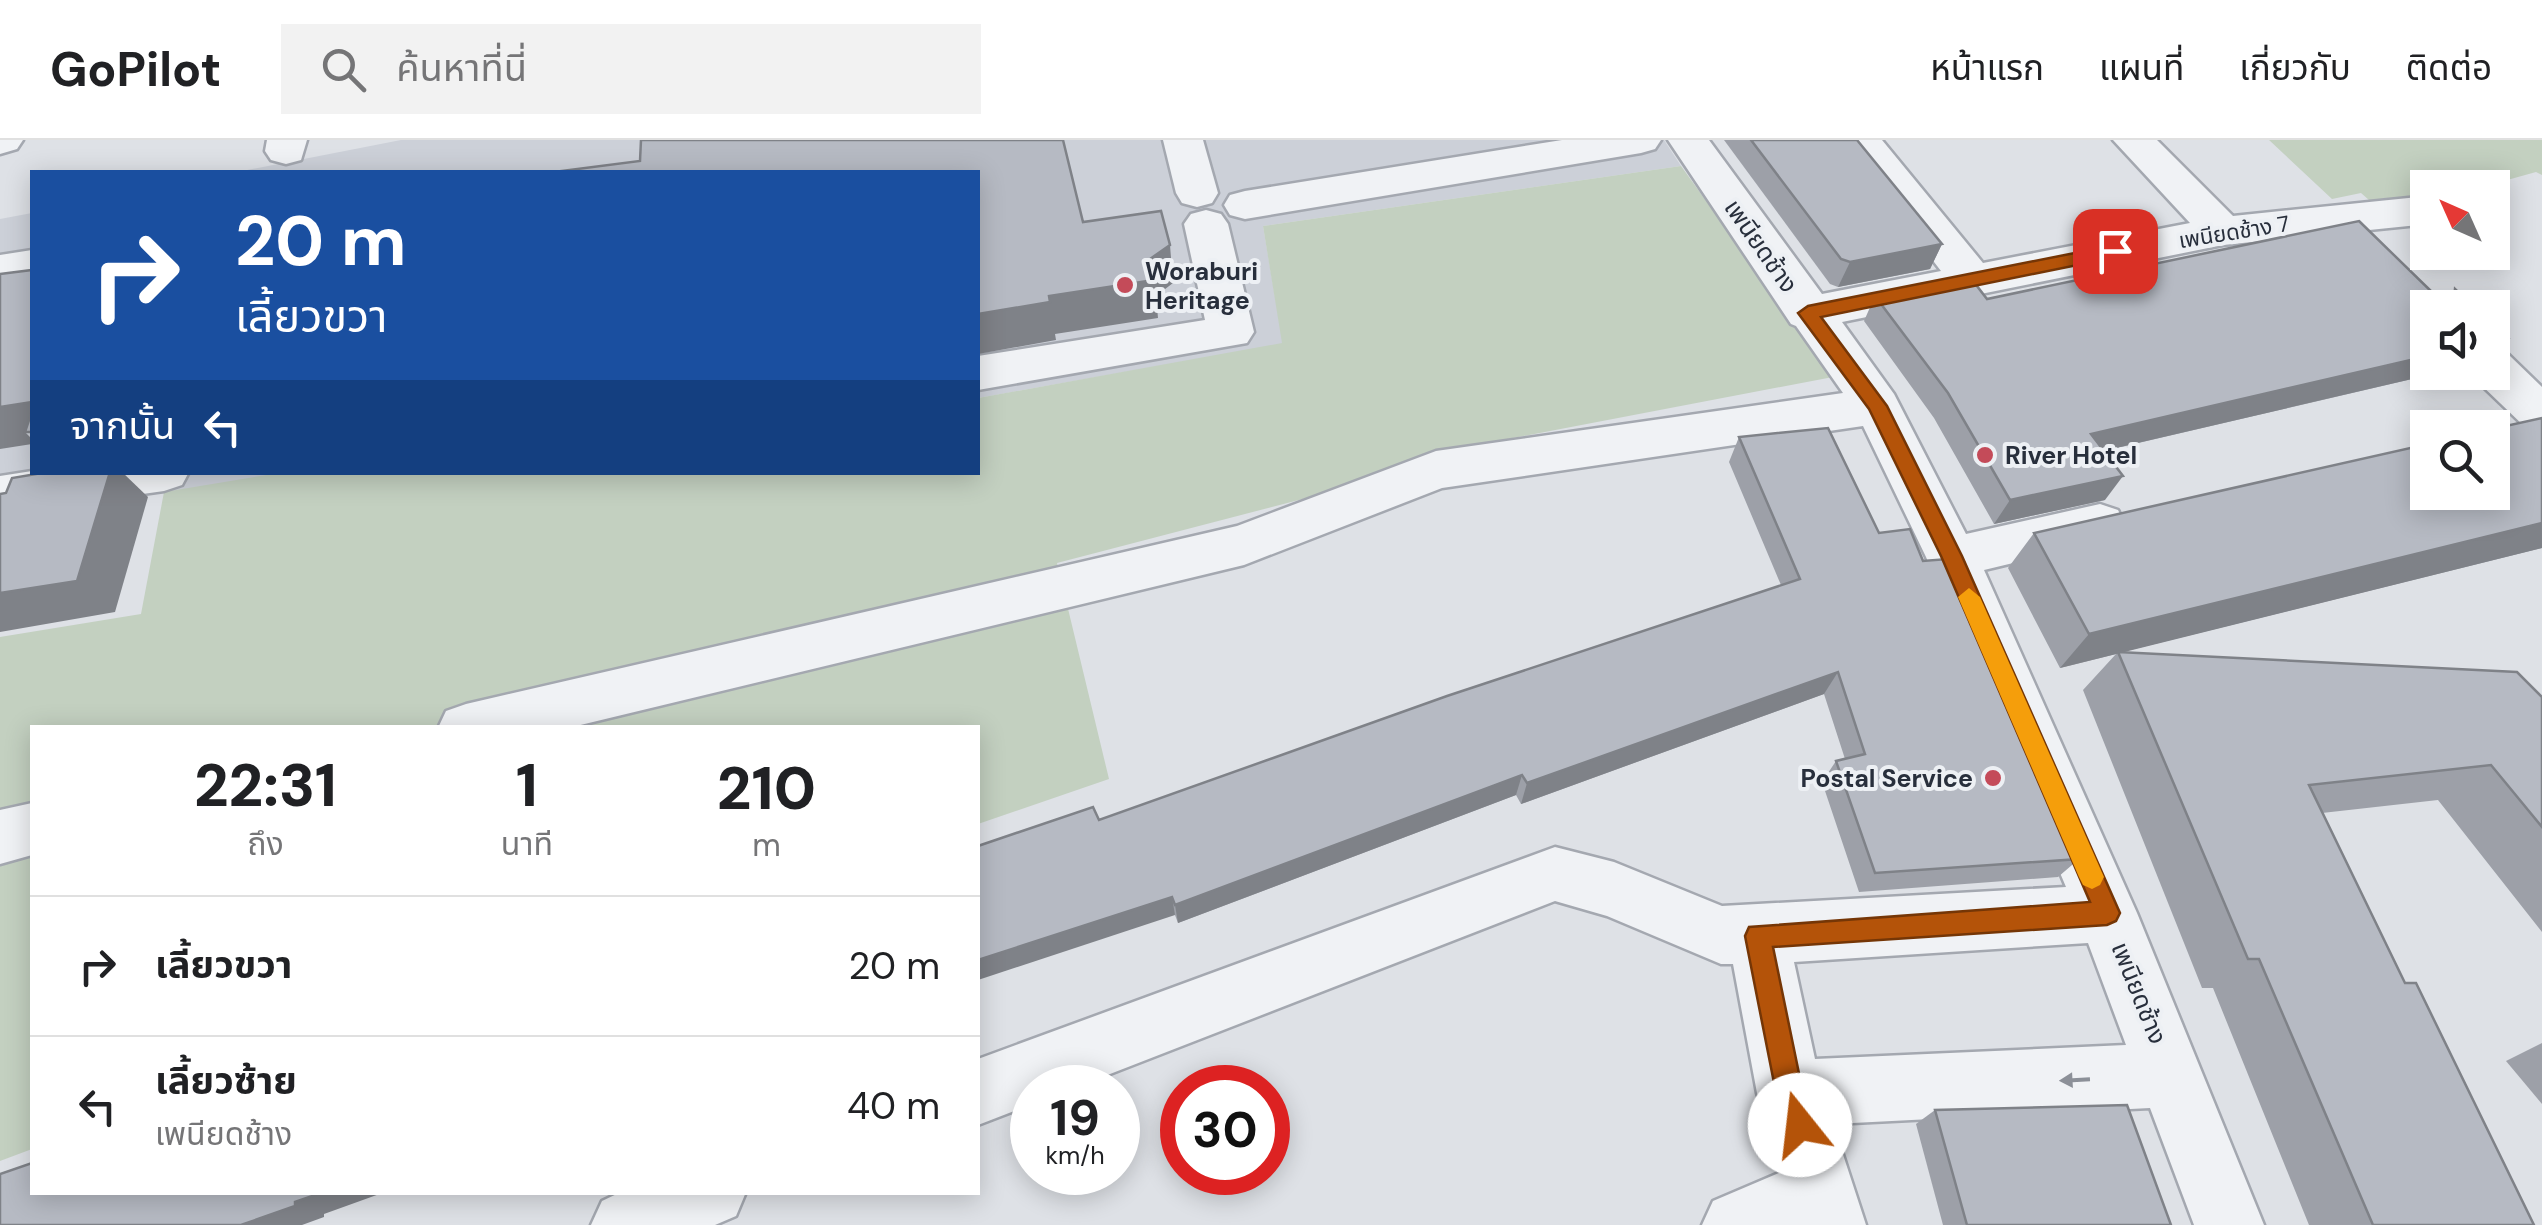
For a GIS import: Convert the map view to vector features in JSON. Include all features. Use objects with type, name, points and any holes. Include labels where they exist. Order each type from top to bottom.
[{"type":"street","points":[[980,374],[1231,332],[1216,207],[1183,140]]},
{"type":"street","points":[[1216,207],[1641,140]]},
{"type":"street","name":"เพนียดช้าง","points":[[1688,140],[1877,406],[1952,556],[2107,913],[2229,1225]]},
{"type":"street","points":[[1860,140],[1971,278]]},
{"type":"street","points":[[2133,140],[2224,231]]},
{"type":"street","name":"เพนียดช้าง 7","points":[[1808,313],[2224,231],[2410,212]]},
{"type":"street","points":[[2342,220],[2380,258]]},
{"type":"street","points":[[0,270],[30,265]]},
{"type":"street","points":[[2510,384],[2542,415]]},
{"type":"street","points":[[479,725],[1244,545],[1436,470],[1877,406]]},
{"type":"street","points":[[2510,434],[2542,427]]},
{"type":"street","points":[[0,496],[144,475]]},
{"type":"street","points":[[1952,556],[2142,515]]},
{"type":"street","points":[[0,837],[30,830]]},
{"type":"street","points":[[980,1091],[1555,874],[1614,890],[1721,935],[1758,936],[2107,913]]},
{"type":"street","points":[[1737,1225],[1826,1207],[1790,1093],[1758,936]]},
{"type":"street","points":[[1790,1093],[2172,1075]]},
{"type":"street","points":[[626,1225],[704,1195]]},
{"type":"shaded area","name":"Woraburi Heritage","points":[[401,140],[1664,140],[1681,166],[1263,226],[1283,344],[980,398],[980,170],[247,170]]},
{"type":"shaded area","points":[[30,213],[30,475],[273,475],[0,519],[0,219]]},
{"type":"green space","points":[[2269,140],[2542,140],[2542,175],[2536,172],[2510,179],[2510,170],[2410,170],[2410,207],[2385,214],[2361,193],[2332,199]]},
{"type":"green space","points":[[1681,166],[1833,377],[1424,455],[1341,489],[1057,563],[1109,779],[980,823],[980,725],[30,725],[30,1150],[0,1161],[0,637],[141,614],[164,492],[267,475],[980,475],[980,398],[1282,343],[1263,226]]},
{"type":"building","points":[[641,140],[1063,140],[1083,222],[1161,211],[1170,245],[1150,259],[1154,280],[1049,296],[1050,302],[980,314],[980,170],[570,170],[640,161]]},
{"type":"building","points":[[1751,140],[1857,140],[1942,244],[1850,262],[1841,259]]},
{"type":"building","points":[[2359,221],[2430,290],[2410,290],[2410,360],[2091,434],[2123,476],[2010,500],[1948,393],[1875,296],[1970,277],[1987,299]]},
{"type":"building","points":[[30,270],[30,402],[0,407],[0,274]]},
{"type":"building","points":[[2542,418],[2542,523],[2089,634],[2034,533],[2410,448],[2410,510],[2510,510],[2510,425]]},
{"type":"building","points":[[1828,428],[1879,533],[1910,529],[1923,561],[1948,559],[2079,859],[1875,873],[1836,761],[1865,754],[1838,672],[1527,783],[1522,775],[1175,905],[1172,897],[980,959],[980,845],[1093,807],[1099,820],[1447,696],[1800,579],[1739,437]]},
{"type":"building","points":[[109,475],[77,581],[0,593],[0,494],[6,493],[12,478]]},
{"type":"building","points":[[2118,652],[2517,672],[2542,697],[2542,827],[2491,765],[2309,785],[2405,983],[2416,983],[2534,1225],[2373,1225],[2259,959],[2248,959]]},
{"type":"building","points":[[2127,1105],[2171,1225],[1967,1225],[1935,1110]]},
{"type":"building","points":[[30,1164],[30,1195],[315,1195],[241,1225],[0,1225],[0,1174]]},
{"type":"slow traffic","points":[[1969,597],[2092,877]]},
{"type":"place","name":"Woraburi Heritage","points":[[1125,285]]},
{"type":"place","name":"River Hotel","points":[[1985,455]]},
{"type":"place","name":"Postal Service","points":[[1993,778]]},
{"type":"route","points":[[1800,1125],[1758,936],[2107,913],[1952,556],[1877,406],[1808,313],[2115,251]]}]
